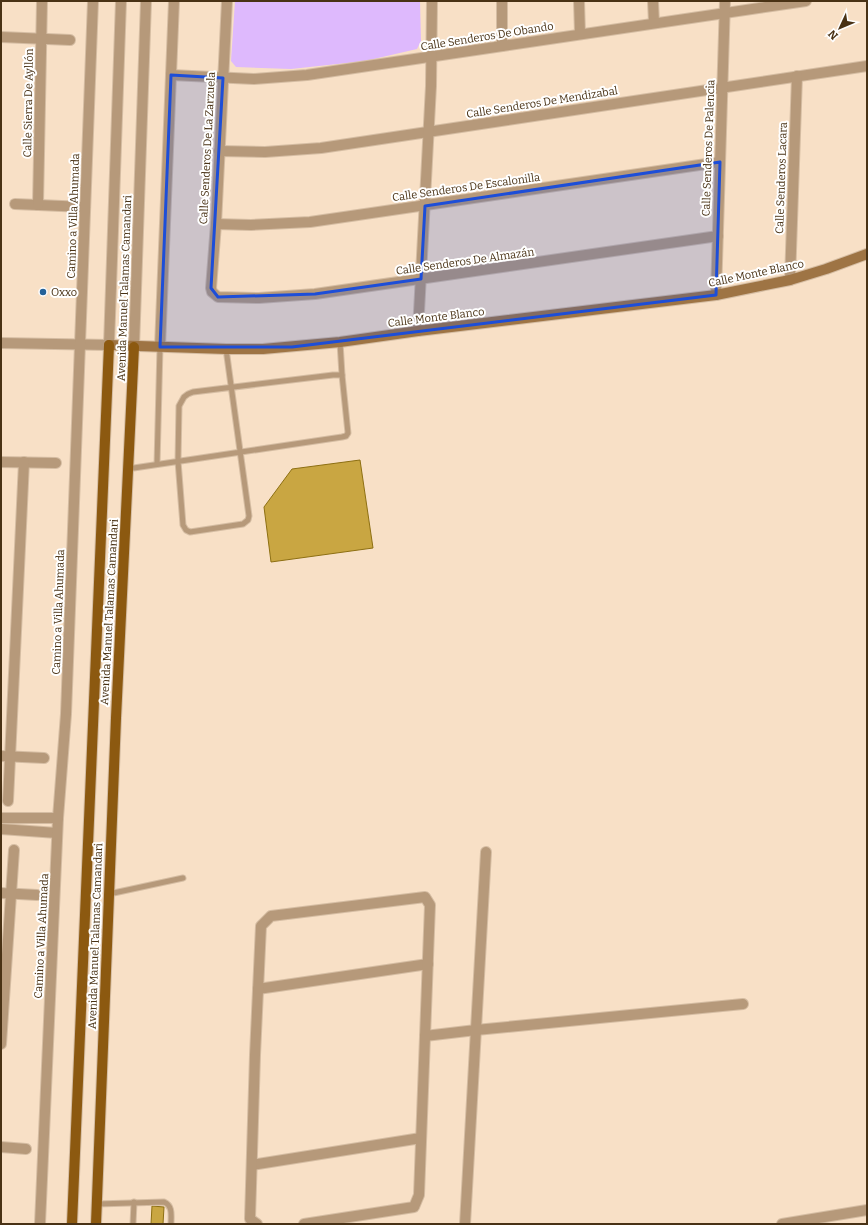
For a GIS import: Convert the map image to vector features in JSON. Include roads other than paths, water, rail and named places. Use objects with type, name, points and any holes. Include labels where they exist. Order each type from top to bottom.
[{"type":"main road","name":"Calle Monte Blanco","points":[[109,345],[226,349],[292,347],[340,342],[418,331],[716,295],[790,280],[867,254]]},
{"type":"main road","name":"Avenida Manuel Talamas Camandari","points":[[72,1224],[109,345]]},
{"type":"main road","name":"Avenida Manuel Talamas Camandari","points":[[96,1224],[109,894],[134,347]]},
{"type":"street","name":"Calle Sierra De Ayllón","points":[[38,205],[42,1]]},
{"type":"street","name":"Camino a Villa Ahumada","points":[[40,1224],[57,833],[66,714],[93,1]]},
{"type":"street","name":"Avenida Manuel Talamas Camandari","points":[[109,345],[121,1]]},
{"type":"street","name":"Avenida Manuel Talamas Camandari","points":[[134,347],[146,1]]},
{"type":"street","points":[[160,347],[174,1]]},
{"type":"street","name":"Calle Senderos De La Zarzuela","points":[[214,295],[211,288],[216,224],[227,1]]},
{"type":"street","points":[[418,331],[429,131],[432,1]]},
{"type":"street","points":[[502,1],[502,46]]},
{"type":"street","points":[[578,1],[580,34]]},
{"type":"street","points":[[653,1],[654,23]]},
{"type":"street","name":"Calle Senderos De Palencia","points":[[716,295],[725,1]]},
{"type":"street","name":"Calle Senderos De Obando","points":[[171,75],[223,78],[279,78],[806,1]]},
{"type":"street","points":[[1,37],[70,40]]},
{"type":"street","name":"Calle Senderos De Mendizabal","points":[[219,151],[292,151],[867,66]]},
{"type":"street","name":"Calle Senderos Lacara","points":[[790,280],[797,76]]},
{"type":"street","name":"Calle Senderos De Escalonilla","points":[[216,224],[251,225],[310,222],[720,162]]},
{"type":"street","points":[[15,204],[85,207]]},
{"type":"street","name":"Calle Senderos De Almazán","points":[[214,295],[221,298],[287,297],[315,294],[718,236]]},
{"type":"street","name":"Calle Monte Blanco","points":[[1,343],[109,345]]},
{"type":"street","points":[[1,462],[56,463]]},
{"type":"street","points":[[8,801],[6,756],[24,462]]},
{"type":"street","points":[[6,756],[44,758]]},
{"type":"street","points":[[1,818],[58,818]]},
{"type":"street","points":[[1,829],[57,833]]},
{"type":"street","points":[[1,1044],[6,894],[14,850]]},
{"type":"street","points":[[465,1224],[486,852]]},
{"type":"street","points":[[6,894],[37,895]]},
{"type":"street","points":[[257,1224],[250,1219],[261,926],[271,916],[425,896],[430,905],[419,1196],[414,1207],[304,1224]]},
{"type":"street","points":[[258,989],[428,964]]},
{"type":"street","points":[[425,1036],[743,1004]]},
{"type":"street","points":[[252,1165],[421,1138]]},
{"type":"street","points":[[1,1146],[26,1149]]},
{"type":"street","points":[[782,1224],[867,1210]]},
{"type":"lane","points":[[128,469],[346,436],[348,430],[340,342]]},
{"type":"lane","points":[[156,464],[160,347]]},
{"type":"lane","points":[[226,349],[231,387],[249,516],[248,520],[243,524],[190,532],[184,528],[178,461],[179,406],[184,397],[193,392],[231,387],[342,375]]},
{"type":"lane","points":[[109,894],[183,878]]},
{"type":"lane","points":[[133,1224],[134,1202]]},
{"type":"lane","points":[[97,1204],[164,1202],[171,1208],[171,1224]]},
{"type":"place","name":"Oxxo","points":[[43,292]]}]
